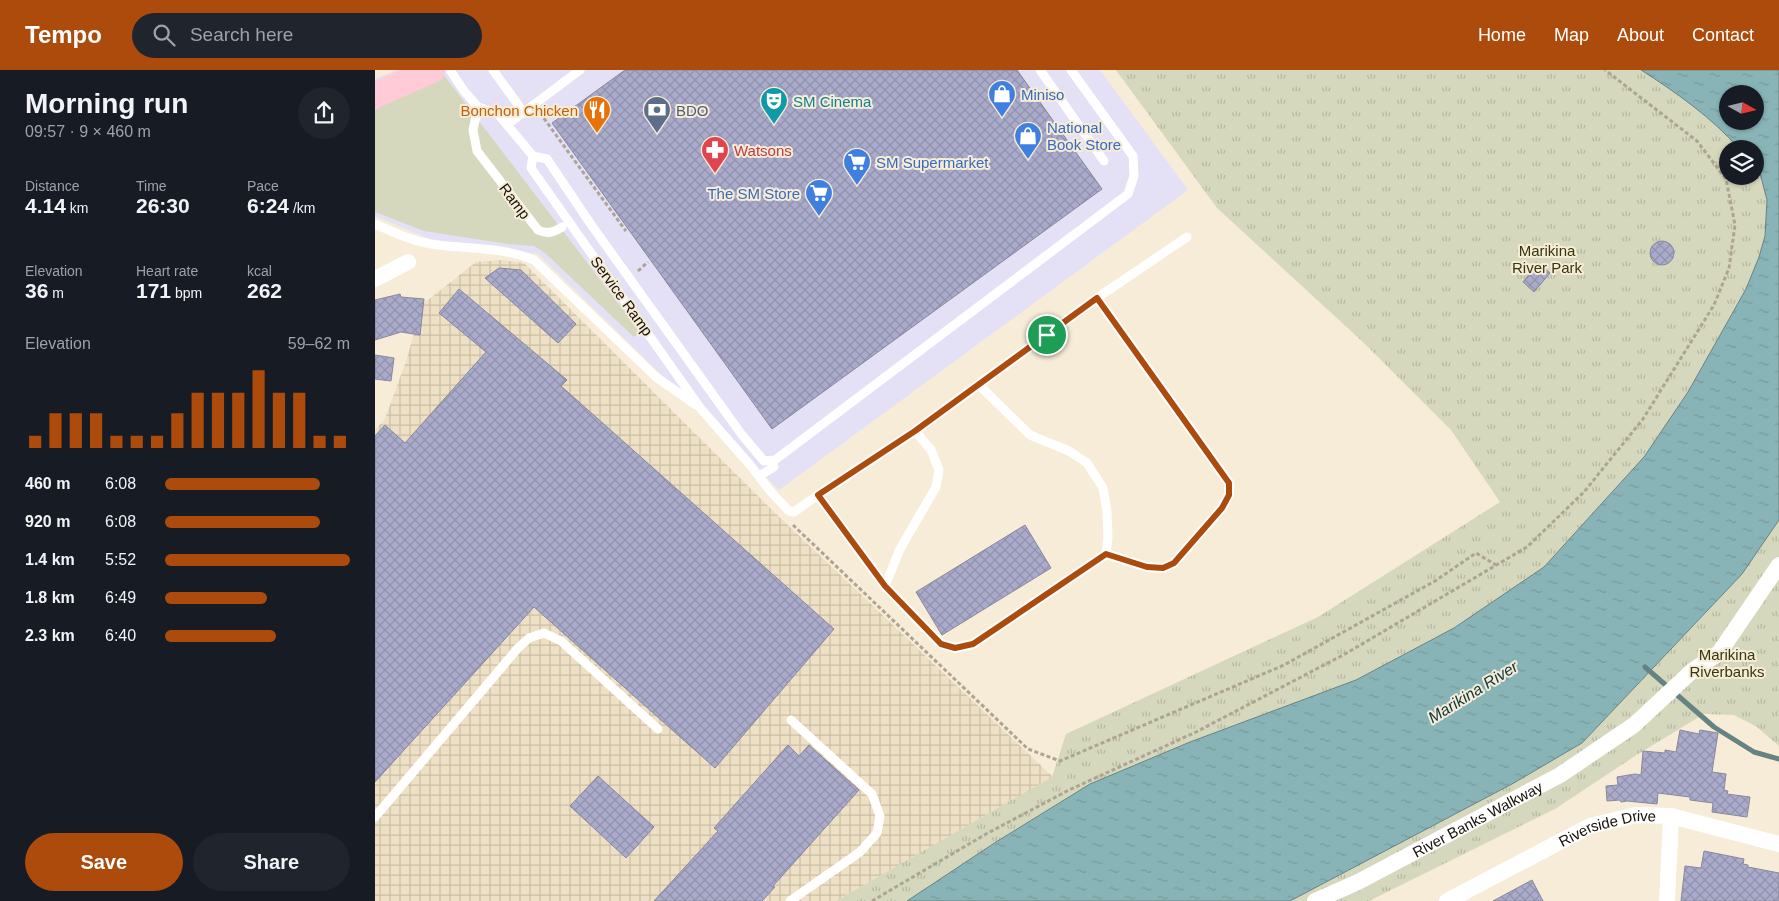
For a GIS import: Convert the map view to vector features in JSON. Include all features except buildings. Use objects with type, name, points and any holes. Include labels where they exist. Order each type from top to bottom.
[{"type":"main road","points":[[375,96],[444,71]]},
{"type":"street","points":[[375,279],[408,262]]},
{"type":"street","name":"River Banks Walkway","points":[[1315,901],[1358,882],[1560,776],[1634,725],[1692,671],[1719,653],[1779,564]]},
{"type":"street","name":"Riverside Drive","points":[[1447,901],[1590,826],[1636,816],[1671,816],[1779,844]]},
{"type":"street","points":[[1667,901],[1671,816]]},
{"type":"lane","points":[[493,70],[524,113]]},
{"type":"lane","points":[[508,124],[580,70]]},
{"type":"lane","points":[[1040,70],[1103,161]]},
{"type":"lane","points":[[444,71],[479,107],[498,114],[533,156],[547,159],[592,226],[742,435],[764,461],[775,460],[1129,194],[1134,176],[1133,156],[1071,70]]},
{"type":"lane","name":"Ramp","points":[[479,107],[473,130],[477,150],[538,230],[547,234],[557,231],[562,227]]},
{"type":"lane","name":"Service Ramp","points":[[533,156],[531,168],[701,409]]},
{"type":"lane","points":[[375,224],[411,239],[429,243],[499,250],[522,255],[534,260],[655,377],[701,409],[771,492],[789,511],[794,512],[915,431],[1097,298],[1187,237]]},
{"type":"lane","points":[[1097,298],[1229,483],[1229,495],[1222,508],[1174,563],[1163,568],[1147,567],[1106,554]]},
{"type":"lane","points":[[818,495],[885,586],[941,644],[955,648],[973,644],[1106,554],[1108,537],[1107,511],[1103,488],[1087,463],[1069,451],[1030,435],[979,385]]},
{"type":"lane","points":[[885,586],[900,549],[936,487],[939,470],[931,450],[915,431]]},
{"type":"lane","points":[[759,476],[774,467]]},
{"type":"lane","points":[[375,817],[512,656],[529,638],[543,633],[561,641],[658,729]]},
{"type":"lane","points":[[790,901],[861,852],[877,833],[880,816],[872,794],[791,720]]},
{"type":"path","points":[[871,901],[986,834],[1069,790],[1196,732],[1345,654],[1527,547],[1584,492],[1643,419],[1714,305],[1729,268],[1735,224],[1726,179],[1697,141],[1605,70]]},
{"type":"path","points":[[537,110],[625,230]]},
{"type":"path","points":[[790,522],[1028,750],[1060,761],[1284,665],[1435,581],[1476,553],[1497,565]]},
{"type":"shaded area","points":[[396,70],[1100,70],[1188,190],[779,490],[538,254],[432,240],[375,216],[375,79]]},
{"type":"shaded area","points":[[503,260],[524,263],[772,510],[1053,777],[836,901],[375,901],[375,430],[385,419],[406,361],[423,304],[476,262]]},
{"type":"green space","points":[[437,70],[440,70],[640,332],[634,337],[545,253],[534,246],[508,244],[424,231],[375,212],[375,110]]},
{"type":"green space","name":"Marikina River Park","points":[[1116,70],[1641,70],[1706,116],[1731,140],[1719,140],[1719,185],[1763,185],[1767,200],[1765,236],[1746,289],[1688,392],[1644,457],[1544,567],[1454,628],[1356,680],[1190,742],[1090,784],[996,842],[907,901],[836,901],[1052,777],[1066,734],[1318,617],[1500,502],[1451,430],[1364,343],[1217,208]]},
{"type":"green space","name":"Marikina Riverbanks","points":[[1779,520],[1779,746],[1757,727],[1734,715],[1704,714],[1635,756],[1555,809],[1369,901],[1290,901],[1512,784],[1582,743],[1742,574]]},
{"type":"water","name":"Marikina River","points":[[1641,70],[1779,70],[1779,520],[1742,574],[1582,743],[1512,784],[1290,901],[907,901],[996,842],[1090,784],[1190,742],[1356,680],[1454,628],[1544,567],[1644,457],[1688,392],[1746,289],[1759,257],[1765,236],[1767,200],[1763,185],[1764,140],[1731,140],[1721,130],[1764,130],[1764,85],[1719,85],[1719,128],[1680,96]]},
{"type":"waterway","points":[[1645,667],[1714,727],[1754,752],[1779,759]]},
{"type":"place","name":"Miniso","points":[[1002,118]]},
{"type":"place","name":"SM Cinema","points":[[774,125]]},
{"type":"place","name":"Bonchon Chicken","points":[[597,134]]},
{"type":"place","name":"BDO","points":[[657,134]]},
{"type":"place","name":"National Book Store","points":[[1028,160]]},
{"type":"place","name":"Watsons","points":[[715,174]]},
{"type":"place","name":"SM Supermarket","points":[[857,186]]},
{"type":"place","name":"The SM Store","points":[[819,217]]},
{"type":"route","points":[[1097,298],[1229,483],[1229,495],[1222,508],[1174,563],[1163,568],[1147,567],[1106,554],[973,644],[955,648],[941,644],[885,586],[818,495],[915,431],[1047,335],[1097,298]]}]
